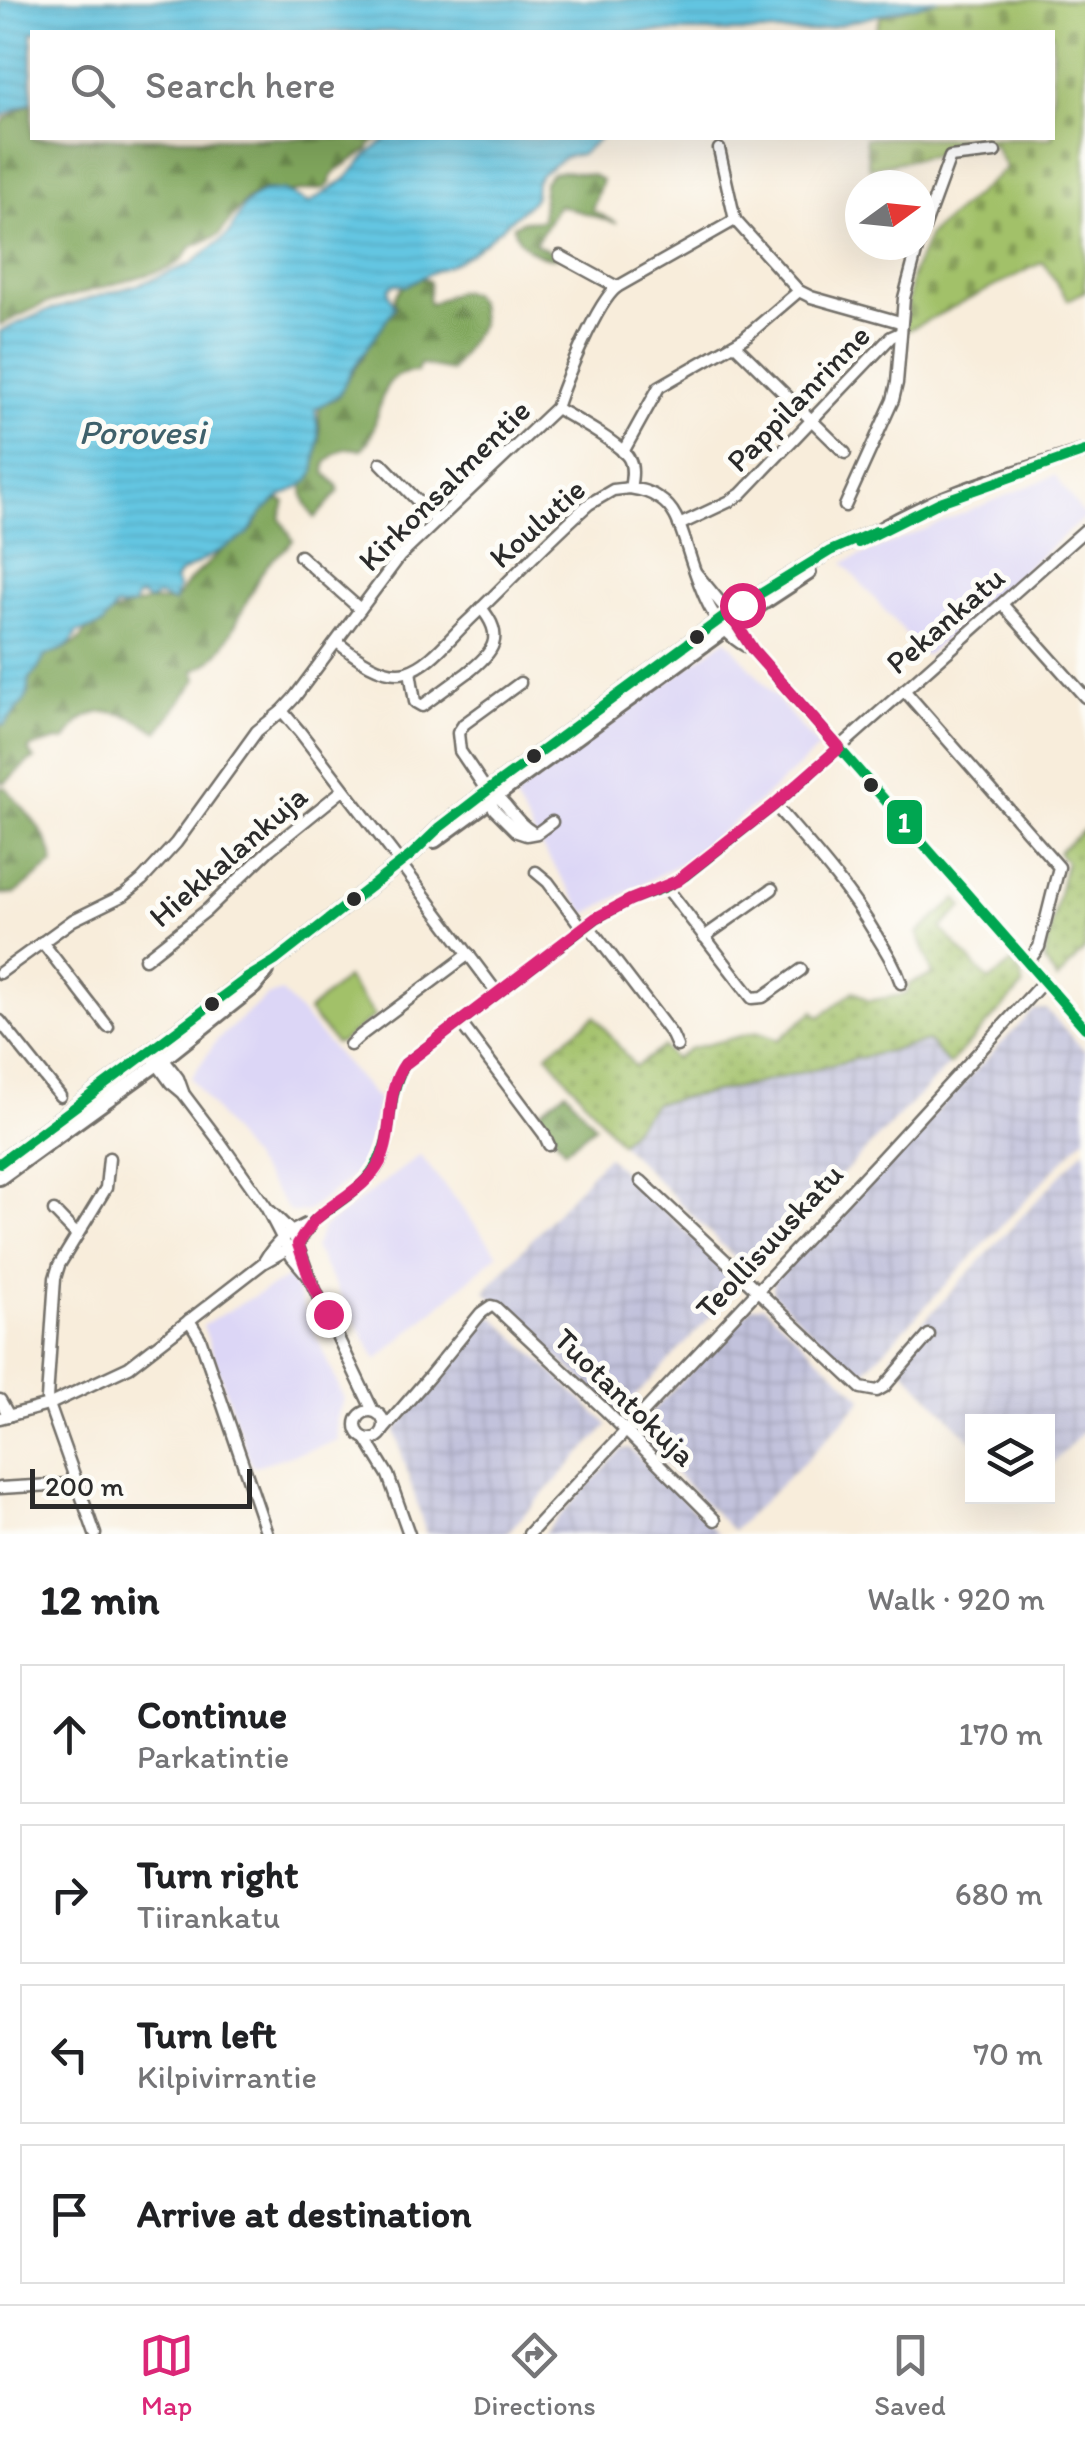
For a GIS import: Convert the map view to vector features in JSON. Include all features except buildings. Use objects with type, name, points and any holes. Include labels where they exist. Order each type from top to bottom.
[{"type":"main road","points":[[0,1178],[158,1058],[247,978],[275,962],[412,855],[439,828],[492,796],[830,551],[955,494],[1085,450]]},
{"type":"main road","points":[[0,1163],[158,1058]]},
{"type":"street","points":[[719,148],[735,220],[787,280],[811,297],[900,327]]},
{"type":"street","points":[[935,198],[950,156],[994,152]]},
{"type":"street","name":"Kirkonsalmentie","points":[[0,973],[82,914],[116,899],[142,880],[170,851],[257,730],[286,708],[390,568],[556,408],[605,300],[618,287],[735,220]]},
{"type":"street","points":[[560,256],[618,287]]},
{"type":"street","points":[[845,506],[897,383],[900,327],[913,260]]},
{"type":"street","points":[[623,452],[659,387],[752,332],[799,291]]},
{"type":"street","name":"Pappilanrinne","points":[[679,525],[741,494],[900,327]]},
{"type":"street","points":[[734,344],[845,453]]},
{"type":"street","points":[[556,408],[623,452],[631,462],[630,488],[648,492],[671,510],[696,573],[739,644],[753,650],[1085,1028]]},
{"type":"street","points":[[381,463],[436,520]]},
{"type":"street","name":"Koulutie","points":[[410,672],[589,504],[606,493],[630,488]]},
{"type":"street","name":"Pekankatu","points":[[314,1222],[378,1166],[401,1070],[586,927],[630,900],[684,876],[774,805],[1085,530]]},
{"type":"street","points":[[300,556],[360,610]]},
{"type":"street","points":[[1002,604],[1085,697]]},
{"type":"street","points":[[337,642],[385,671],[410,672],[415,702],[422,706],[485,659],[492,648],[491,622],[481,608]]},
{"type":"street","points":[[520,683],[464,724],[458,733],[460,750],[517,832],[537,833],[552,822]]},
{"type":"street","points":[[904,690],[1059,867],[1039,947],[1028,962]]},
{"type":"street","points":[[286,708],[396,857]]},
{"type":"street","name":"Hiekkalankuja","points":[[145,959],[343,790]]},
{"type":"street","points":[[774,805],[860,907],[901,983]]},
{"type":"street","points":[[406,871],[498,994]]},
{"type":"street","points":[[536,872],[586,927],[672,1034],[677,1046]]},
{"type":"street","points":[[666,887],[752,998],[763,997],[801,970]]},
{"type":"street","points":[[704,937],[772,889]]},
{"type":"street","points":[[42,942],[108,1028]]},
{"type":"street","points":[[350,1045],[469,954]]},
{"type":"street","name":"Teollisuuskatu","points":[[528,1534],[1044,982]]},
{"type":"street","points":[[0,1021],[60,1096]]},
{"type":"street","points":[[460,1022],[549,1145]]},
{"type":"street","points":[[158,1058],[171,1084],[183,1093],[286,1234],[309,1277],[353,1371],[384,1421],[388,1475],[409,1534]]},
{"type":"street","points":[[94,1534],[48,1405],[54,1278],[106,1188],[109,1158]]},
{"type":"street","points":[[641,1180],[861,1388],[870,1392],[884,1387],[929,1335]]},
{"type":"street","points":[[54,1210],[77,1235]]},
{"type":"street","points":[[263,1263],[272,1246],[286,1234],[314,1222]]},
{"type":"street","points":[[0,1400],[4,1417],[48,1405],[129,1367],[263,1263],[293,1247],[314,1222]]},
{"type":"street","name":"Tuotantokuja","points":[[403,1408],[491,1306],[500,1310],[715,1520]]},
{"type":"street","points":[[189,1320],[200,1338],[267,1534]]},
{"type":"street","points":[[353,1371],[360,1415]]},
{"type":"street","points":[[388,1475],[356,1429],[356,1421],[366,1411],[403,1408]]},
{"type":"street","points":[[366,1439],[374,1439],[403,1408]]},
{"type":"street","points":[[0,1488],[78,1481]]},
{"type":"shaded area","points":[[1055,475],[1085,517],[925,656],[843,563]]},
{"type":"shaded area","points":[[726,639],[819,748],[685,861],[586,914],[538,842],[515,799]]},
{"type":"shaded area","points":[[282,992],[378,1100],[363,1168],[307,1212],[290,1212],[191,1078],[217,1040],[267,996]]},
{"type":"shaded area","points":[[1046,1009],[1085,1051],[1085,1137],[859,1377],[773,1294],[773,1280],[1034,1010]]},
{"type":"shaded area","points":[[928,1041],[949,1065],[748,1271],[620,1143],[654,1103],[746,1086]]},
{"type":"shaded area","points":[[1085,1149],[1085,1430],[1055,1462],[1055,1414],[965,1414],[965,1435],[891,1356]]},
{"type":"shaded area","points":[[420,1155],[498,1254],[377,1360],[314,1248],[323,1228]]},
{"type":"shaded area","points":[[607,1156],[741,1284],[619,1414],[485,1291]]},
{"type":"shaded area","points":[[290,1276],[344,1398],[336,1419],[338,1441],[252,1467],[203,1325]]},
{"type":"shaded area","points":[[763,1305],[863,1399],[733,1531],[633,1431],[752,1307]]},
{"type":"shaded area","points":[[487,1317],[494,1317],[608,1425],[506,1534],[426,1534],[395,1431]]},
{"type":"shaded area","points":[[629,1448],[719,1534],[543,1534],[621,1450]]},
{"type":"green space","points":[[938,0],[1085,0],[1085,291],[1068,300],[1043,262],[904,332],[912,274],[918,260],[935,260],[935,230],[1006,168],[993,143],[869,168],[865,140],[1055,140],[1055,30],[876,30],[881,16]]},
{"type":"green space","points":[[30,103],[30,140],[379,140],[339,169],[325,188],[286,193],[261,191],[245,201],[219,235],[191,247],[181,261],[167,269],[44,304],[0,325],[0,127],[4,120]]},
{"type":"green space","points":[[565,171],[602,180],[592,210],[617,223],[558,205],[535,244],[556,254],[556,258],[548,257],[524,245],[513,226],[542,220],[544,181],[552,173]]},
{"type":"green space","points":[[421,278],[429,281],[430,304],[458,291],[471,293],[478,303],[481,324],[451,371],[420,364],[417,372],[392,380],[380,402],[369,440],[361,450],[342,450],[326,463],[325,473],[339,491],[315,518],[307,507],[303,488],[319,439],[320,405],[338,397],[378,325],[395,307],[395,296],[403,286]]},
{"type":"green space","points":[[277,499],[285,502],[280,518],[293,540],[265,568],[225,644],[208,663],[194,670],[197,679],[158,732],[120,714],[90,715],[78,723],[65,741],[29,748],[35,759],[5,783],[0,782],[0,724],[28,694],[29,680],[45,656],[64,650],[86,631],[102,625],[109,615],[130,606],[149,601],[174,602],[188,582],[224,548],[252,530]]},
{"type":"green space","points":[[0,787],[6,788],[42,833],[53,864],[15,894],[0,894]]},
{"type":"green space","points":[[1085,829],[1085,949],[1057,980],[1044,960],[1066,862],[1058,852]]},
{"type":"green space","points":[[957,899],[963,907],[941,928],[989,981],[1012,963],[1021,974],[1023,986],[949,1065],[928,1041],[746,1086],[655,1103],[620,1143],[547,1054],[595,1016],[635,1067],[663,1047],[674,1059],[689,1049],[757,1032],[778,1040],[814,1011],[820,1017],[854,991],[869,1001],[907,994],[909,984],[933,975],[918,933]]},
{"type":"green space","points":[[346,978],[375,1016],[335,1043],[308,1011]]},
{"type":"green space","points":[[566,1091],[595,1126],[565,1150],[537,1113]]},
{"type":"water","points":[[0,0],[938,0],[819,30],[30,30],[30,103],[0,117]]},
{"type":"water","name":"Porovesi","points":[[386,140],[598,140],[581,154],[565,157],[540,175],[531,202],[472,252],[406,286],[395,284],[389,288],[395,307],[339,395],[315,409],[319,437],[314,473],[308,482],[277,499],[247,535],[179,574],[174,602],[158,596],[149,601],[141,596],[136,598],[134,605],[116,607],[102,625],[77,633],[67,647],[45,656],[29,679],[25,700],[4,725],[0,724],[0,331],[44,312],[143,283],[191,264],[229,234],[245,204],[263,191],[282,190],[309,203],[345,180]]},
{"type":"transit line","name":"1","points":[[858,543],[940,502],[1085,451]]},
{"type":"transit line","name":"1","points":[[0,1163],[275,961],[487,791],[729,613],[830,551],[876,531]]},
{"type":"transit line","name":"1","points":[[729,613],[753,650],[1085,1028]]},
{"type":"transit line","name":"1","points":[[313,1221],[353,1192],[380,1158],[405,1064],[596,919],[685,876],[839,748]]},
{"type":"route","points":[[328,1314],[298,1244],[314,1222],[378,1166],[386,1143],[397,1076],[405,1064],[596,918],[684,876],[839,748],[753,650],[730,614],[742,605]]}]
